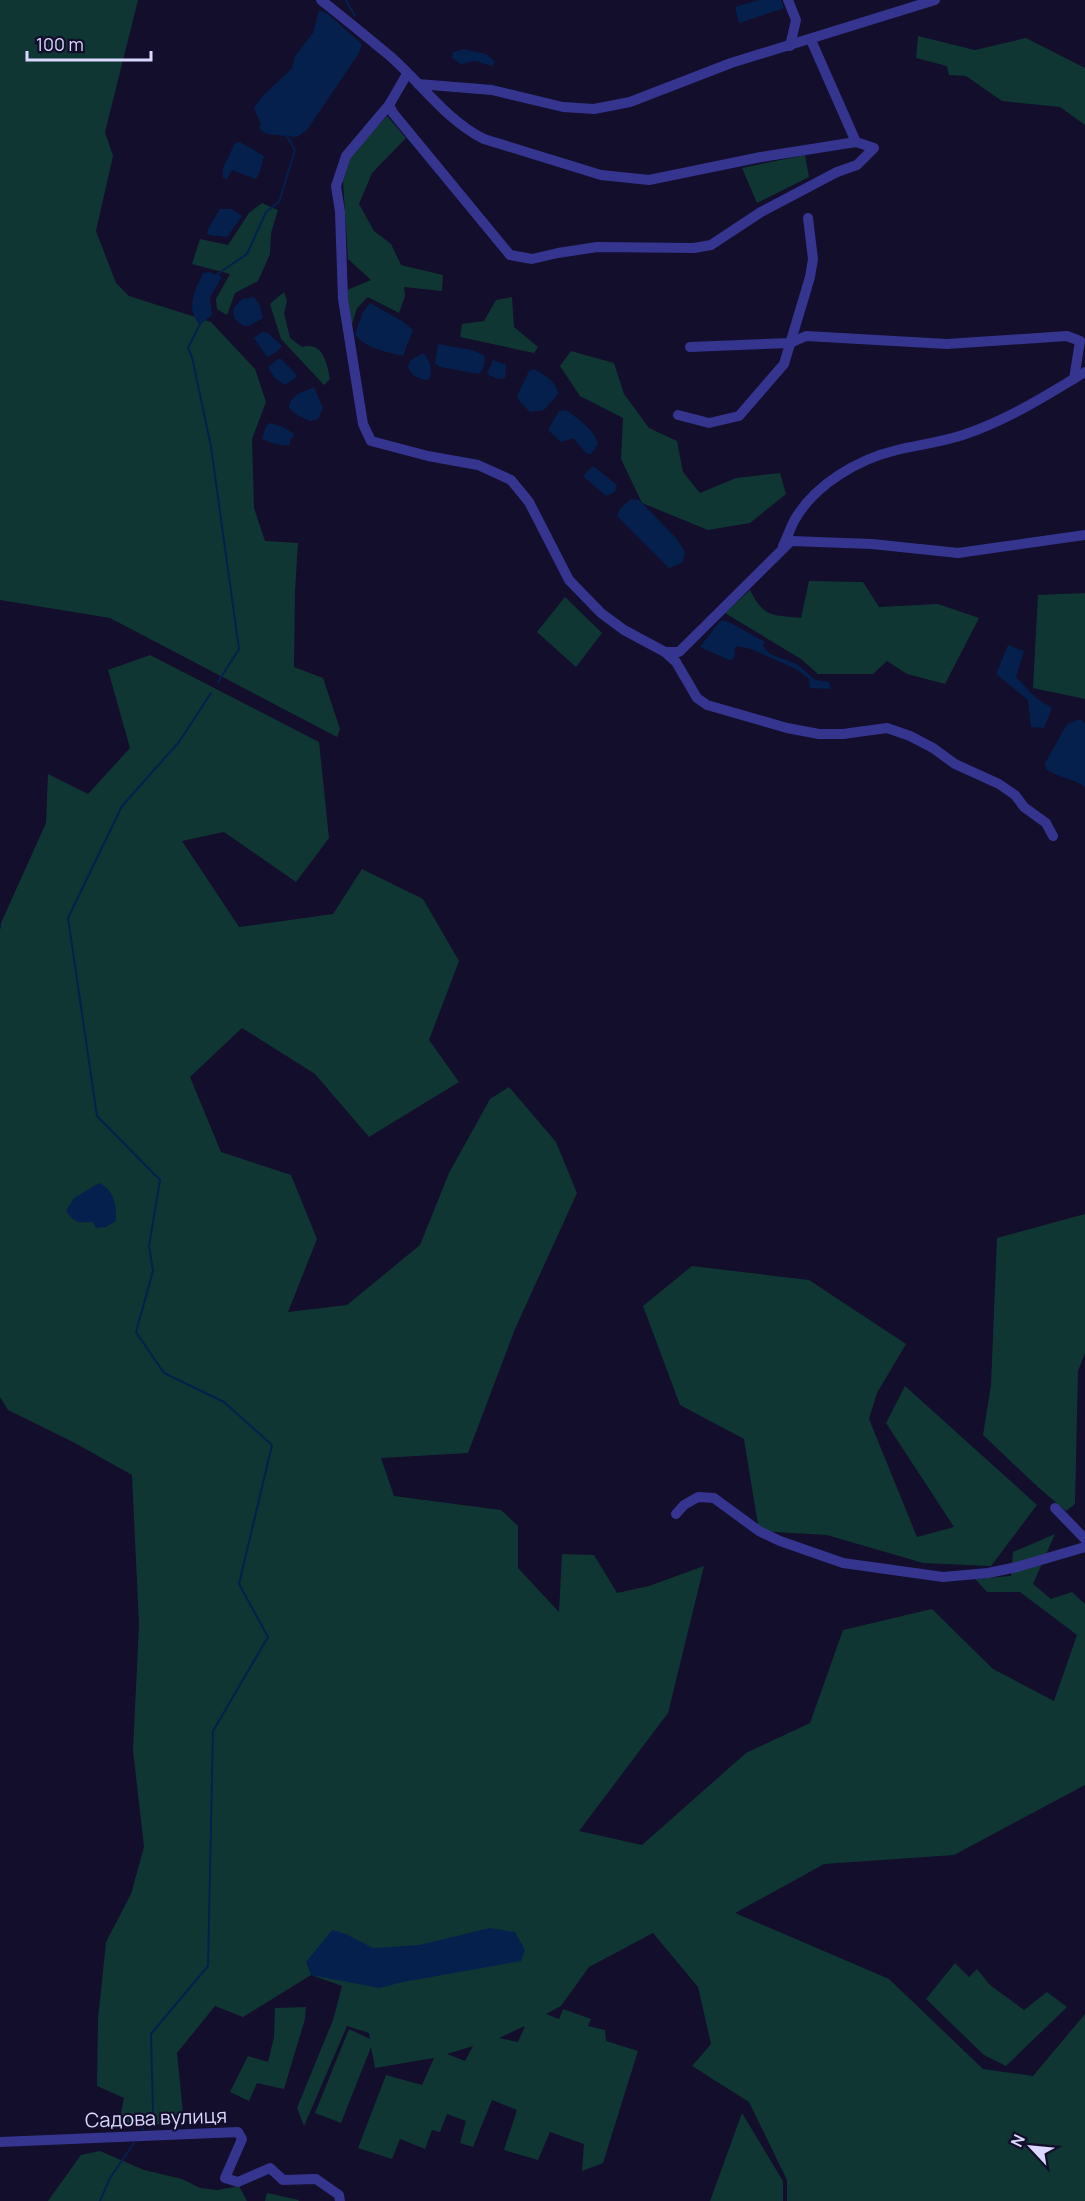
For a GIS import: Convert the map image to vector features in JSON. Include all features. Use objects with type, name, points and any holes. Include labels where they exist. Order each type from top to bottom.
[{"type":"street","points":[[321,0],[391,57],[455,121],[469,131],[484,139],[601,175],[649,180],[761,157],[856,142],[874,148],[857,165],[837,172],[761,212],[711,245],[694,248],[597,247],[532,260],[510,255],[388,105]]},
{"type":"street","points":[[788,0],[796,20],[790,46]]},
{"type":"street","points":[[418,84],[492,90],[563,106],[594,109],[630,102],[731,63],[935,0]]},
{"type":"street","points":[[811,40],[856,142]]},
{"type":"street","points":[[407,74],[388,105],[346,156],[336,186],[340,212],[344,309],[363,424],[371,441],[428,456],[478,465],[511,480],[529,502],[568,580],[601,613],[624,630],[665,652],[676,662],[697,698],[707,705],[787,728],[819,734],[843,734],[887,728],[910,736],[933,748],[955,764],[999,784],[1015,795],[1024,807],[1046,824],[1053,836]]},
{"type":"street","points":[[678,415],[709,423],[739,416],[784,364],[810,277],[813,259],[808,218]]},
{"type":"street","points":[[690,347],[790,344],[806,336],[947,344],[1067,336],[1080,341],[1074,379]]},
{"type":"street","points":[[781,549],[795,521],[808,502],[860,462],[878,455],[934,443],[984,427],[1010,415],[1085,372]]},
{"type":"street","points":[[665,652],[679,652],[791,541],[872,544],[958,553],[1085,535]]},
{"type":"street","points":[[676,1514],[684,1505],[698,1497],[714,1498],[759,1531],[780,1541],[843,1563],[944,1577],[988,1573],[1017,1567],[1085,1547]]},
{"type":"street","points":[[1054,1508],[1085,1539]]},
{"type":"street","name":"Садова вулиця","points":[[0,2142],[238,2132],[242,2139],[225,2178],[238,2182],[270,2168],[283,2180],[316,2179],[339,2195],[340,2201]]},
{"type":"green space","points":[[0,0],[138,0],[105,132],[113,156],[96,231],[116,283],[129,296],[211,322],[255,369],[266,402],[252,439],[254,508],[265,541],[298,543],[294,667],[323,678],[340,729],[337,737],[110,618],[0,600]]},
{"type":"green space","points":[[918,36],[975,50],[1026,38],[1085,68],[1085,125],[1060,107],[1002,101],[966,76],[949,75],[947,66],[916,58]]},
{"type":"green space","points":[[387,116],[406,138],[372,173],[359,204],[374,231],[391,244],[401,265],[443,275],[442,291],[404,287],[405,296],[399,313],[368,297],[357,308],[350,331],[347,290],[371,280],[348,259],[343,181],[350,156]]},
{"type":"green space","points":[[805,155],[809,177],[757,203],[742,168]]},
{"type":"green space","points":[[262,203],[278,210],[271,233],[270,254],[258,281],[235,293],[227,315],[217,309],[216,299],[230,274],[192,264],[200,239],[228,245],[249,213]]},
{"type":"green space","points":[[284,292],[287,301],[284,313],[290,338],[302,347],[315,347],[323,355],[330,379],[324,385],[281,339],[270,304]]},
{"type":"green space","points":[[512,297],[514,327],[538,347],[534,353],[460,337],[462,324],[484,321],[496,300]]},
{"type":"green space","points":[[571,351],[614,363],[624,394],[649,428],[677,441],[683,472],[700,493],[736,478],[780,473],[786,494],[750,523],[708,530],[642,503],[621,459],[623,418],[580,396],[560,366]]},
{"type":"green space","points":[[809,581],[863,582],[879,607],[938,604],[979,618],[945,684],[907,674],[887,661],[873,674],[818,674],[801,659],[725,613],[750,590],[760,606],[770,613],[801,618]]},
{"type":"green space","points":[[1085,593],[1085,699],[1033,688],[1038,595]]},
{"type":"green space","points":[[565,597],[602,633],[576,667],[537,632]]},
{"type":"green space","points":[[150,655],[319,742],[329,838],[296,882],[224,832],[182,841],[239,927],[333,914],[362,869],[423,899],[459,961],[429,1040],[459,1082],[369,1137],[315,1074],[242,1028],[190,1077],[221,1152],[291,1175],[317,1239],[288,1312],[347,1305],[420,1245],[449,1173],[490,1099],[509,1087],[556,1142],[577,1193],[515,1329],[468,1453],[381,1458],[394,1496],[501,1510],[518,1526],[518,1568],[559,1612],[562,1554],[594,1555],[617,1593],[649,1586],[704,1566],[668,1713],[579,1831],[642,1845],[746,1753],[810,1723],[843,1630],[932,1609],[993,1669],[1054,1701],[1077,1635],[1020,1592],[987,1592],[975,1579],[1011,1576],[1013,1552],[1055,1534],[1033,1584],[1051,1599],[1072,1592],[1085,1604],[1085,1785],[954,1855],[824,1864],[735,1913],[889,1979],[983,2069],[1033,2076],[1085,2014],[1085,2201],[787,2201],[787,2180],[749,2102],[692,2066],[711,2044],[698,1987],[653,1933],[589,1967],[561,2006],[546,2014],[559,2019],[563,2009],[591,2019],[588,2026],[605,2030],[606,2041],[638,2051],[603,2163],[582,2171],[584,2144],[550,2132],[538,2160],[504,2150],[517,2110],[492,2100],[473,2147],[460,2143],[466,2121],[447,2114],[440,2132],[432,2130],[425,2149],[400,2139],[392,2159],[358,2148],[386,2075],[422,2085],[434,2058],[375,2068],[371,2047],[341,2123],[315,2113],[349,2029],[370,2039],[369,2033],[347,2026],[304,2126],[297,2108],[333,2020],[342,1986],[311,1975],[243,2017],[215,2006],[177,2053],[184,2122],[118,2128],[124,2098],[97,2086],[98,2019],[106,1942],[131,1894],[144,1847],[133,1750],[139,1625],[132,1475],[73,1442],[8,1410],[0,1397],[1,923],[46,823],[48,774],[88,794],[130,748],[108,670]],"holes":[[[525,2026],[518,2042],[499,2038]],[[473,2046],[465,2061],[447,2054]]]},
{"type":"green space","points":[[1085,1214],[1085,1353],[1078,1371],[1075,1504],[1066,1511],[983,1435],[991,1385],[997,1238]]},
{"type":"green space","points":[[692,1266],[809,1280],[906,1344],[877,1393],[869,1419],[917,1537],[954,1527],[886,1423],[905,1386],[1037,1505],[991,1566],[923,1563],[827,1535],[759,1531],[744,1439],[680,1405],[643,1306]]},
{"type":"green space","points":[[955,1963],[969,1977],[977,1969],[990,1985],[1024,2010],[1047,1992],[1067,2007],[1006,2066],[984,2055],[926,1999]]},
{"type":"green space","points":[[306,2007],[305,2019],[284,2089],[257,2083],[249,2101],[230,2092],[248,2056],[268,2062],[274,2037],[275,2008]]},
{"type":"green space","points":[[742,2113],[783,2181],[783,2201],[710,2201]]},
{"type":"green space","points":[[100,2151],[144,2170],[182,2179],[200,2188],[217,2190],[239,2186],[247,2201],[48,2201],[81,2155]]},
{"type":"green space","points":[[267,2193],[299,2200],[265,2201]]},
{"type":"water","points":[[759,0],[781,0],[784,8],[739,23],[735,7]]},
{"type":"water","points":[[319,10],[328,14],[362,44],[359,53],[307,130],[297,137],[266,134],[259,128],[261,124],[254,108],[292,68],[295,56],[313,33]]},
{"type":"water","points":[[464,49],[486,54],[495,62],[492,66],[475,61],[461,64],[452,58],[453,52]]},
{"type":"water","points":[[240,142],[264,156],[256,179],[232,170],[227,179],[223,178],[223,168],[235,143]]},
{"type":"water","points":[[220,209],[232,209],[242,216],[227,237],[209,235],[207,231]]},
{"type":"water","points":[[209,272],[222,277],[210,297],[212,315],[200,325],[193,312],[193,299],[203,273]]},
{"type":"water","points":[[254,297],[260,306],[263,318],[249,326],[243,326],[234,318],[233,309],[242,299]]},
{"type":"water","points":[[370,303],[413,330],[403,356],[370,346],[355,334],[363,312]]},
{"type":"water","points":[[262,332],[268,333],[282,346],[267,357],[254,338]]},
{"type":"water","points":[[438,344],[472,350],[484,355],[485,363],[479,374],[440,367],[435,364]]},
{"type":"water","points":[[423,353],[431,368],[429,379],[426,380],[414,376],[408,366],[411,360]]},
{"type":"water","points":[[281,359],[296,374],[296,378],[285,385],[275,378],[268,367]]},
{"type":"water","points":[[493,360],[506,365],[505,378],[498,379],[487,374]]},
{"type":"water","points":[[534,369],[553,382],[558,394],[544,410],[530,412],[517,396],[529,371]]},
{"type":"water","points":[[314,387],[323,408],[318,419],[310,421],[289,408],[294,397]]},
{"type":"water","points":[[566,410],[585,425],[596,439],[598,444],[591,454],[587,454],[573,438],[561,442],[548,430],[559,411]]},
{"type":"water","points":[[270,423],[293,433],[294,437],[290,439],[290,445],[280,445],[262,439],[266,426]]},
{"type":"water","points":[[593,466],[617,485],[615,492],[606,496],[583,476]]},
{"type":"water","points":[[631,499],[639,500],[676,538],[685,552],[682,563],[669,568],[617,516],[620,509]]},
{"type":"water","points":[[725,620],[765,642],[763,646],[770,654],[797,664],[815,680],[829,682],[831,689],[810,688],[809,679],[796,669],[751,649],[738,646],[735,648],[734,659],[729,660],[700,647],[720,621]]},
{"type":"water","points":[[1008,645],[1024,651],[1016,677],[1036,698],[1052,708],[1044,728],[1031,727],[1028,700],[996,674]]},
{"type":"water","points":[[1081,719],[1085,723],[1085,787],[1046,769],[1045,763],[1067,724]]},
{"type":"water","points":[[99,1183],[108,1189],[114,1199],[116,1221],[106,1227],[96,1228],[93,1222],[77,1221],[66,1211],[74,1198]]},
{"type":"water","points":[[490,1928],[515,1932],[525,1950],[521,1961],[379,1988],[311,1975],[306,1962],[332,1930],[346,1934],[373,1948],[419,1945]]},
{"type":"waterway","points":[[346,0],[355,16]]},
{"type":"waterway","points":[[216,275],[247,254],[266,212],[279,202],[295,150],[287,136]]},
{"type":"waterway","points":[[200,324],[188,348],[192,357],[211,447],[239,649],[218,682]]},
{"type":"waterway","points":[[142,2130],[153,2112],[151,2034],[208,1966],[213,1731],[268,1637],[239,1584],[272,1445],[224,1402],[164,1373],[136,1332],[153,1271],[149,1246],[160,1180],[97,1116],[68,918],[122,806],[179,742],[211,693]]},
{"type":"waterway","points":[[100,2201],[110,2178],[134,2143]]}]
